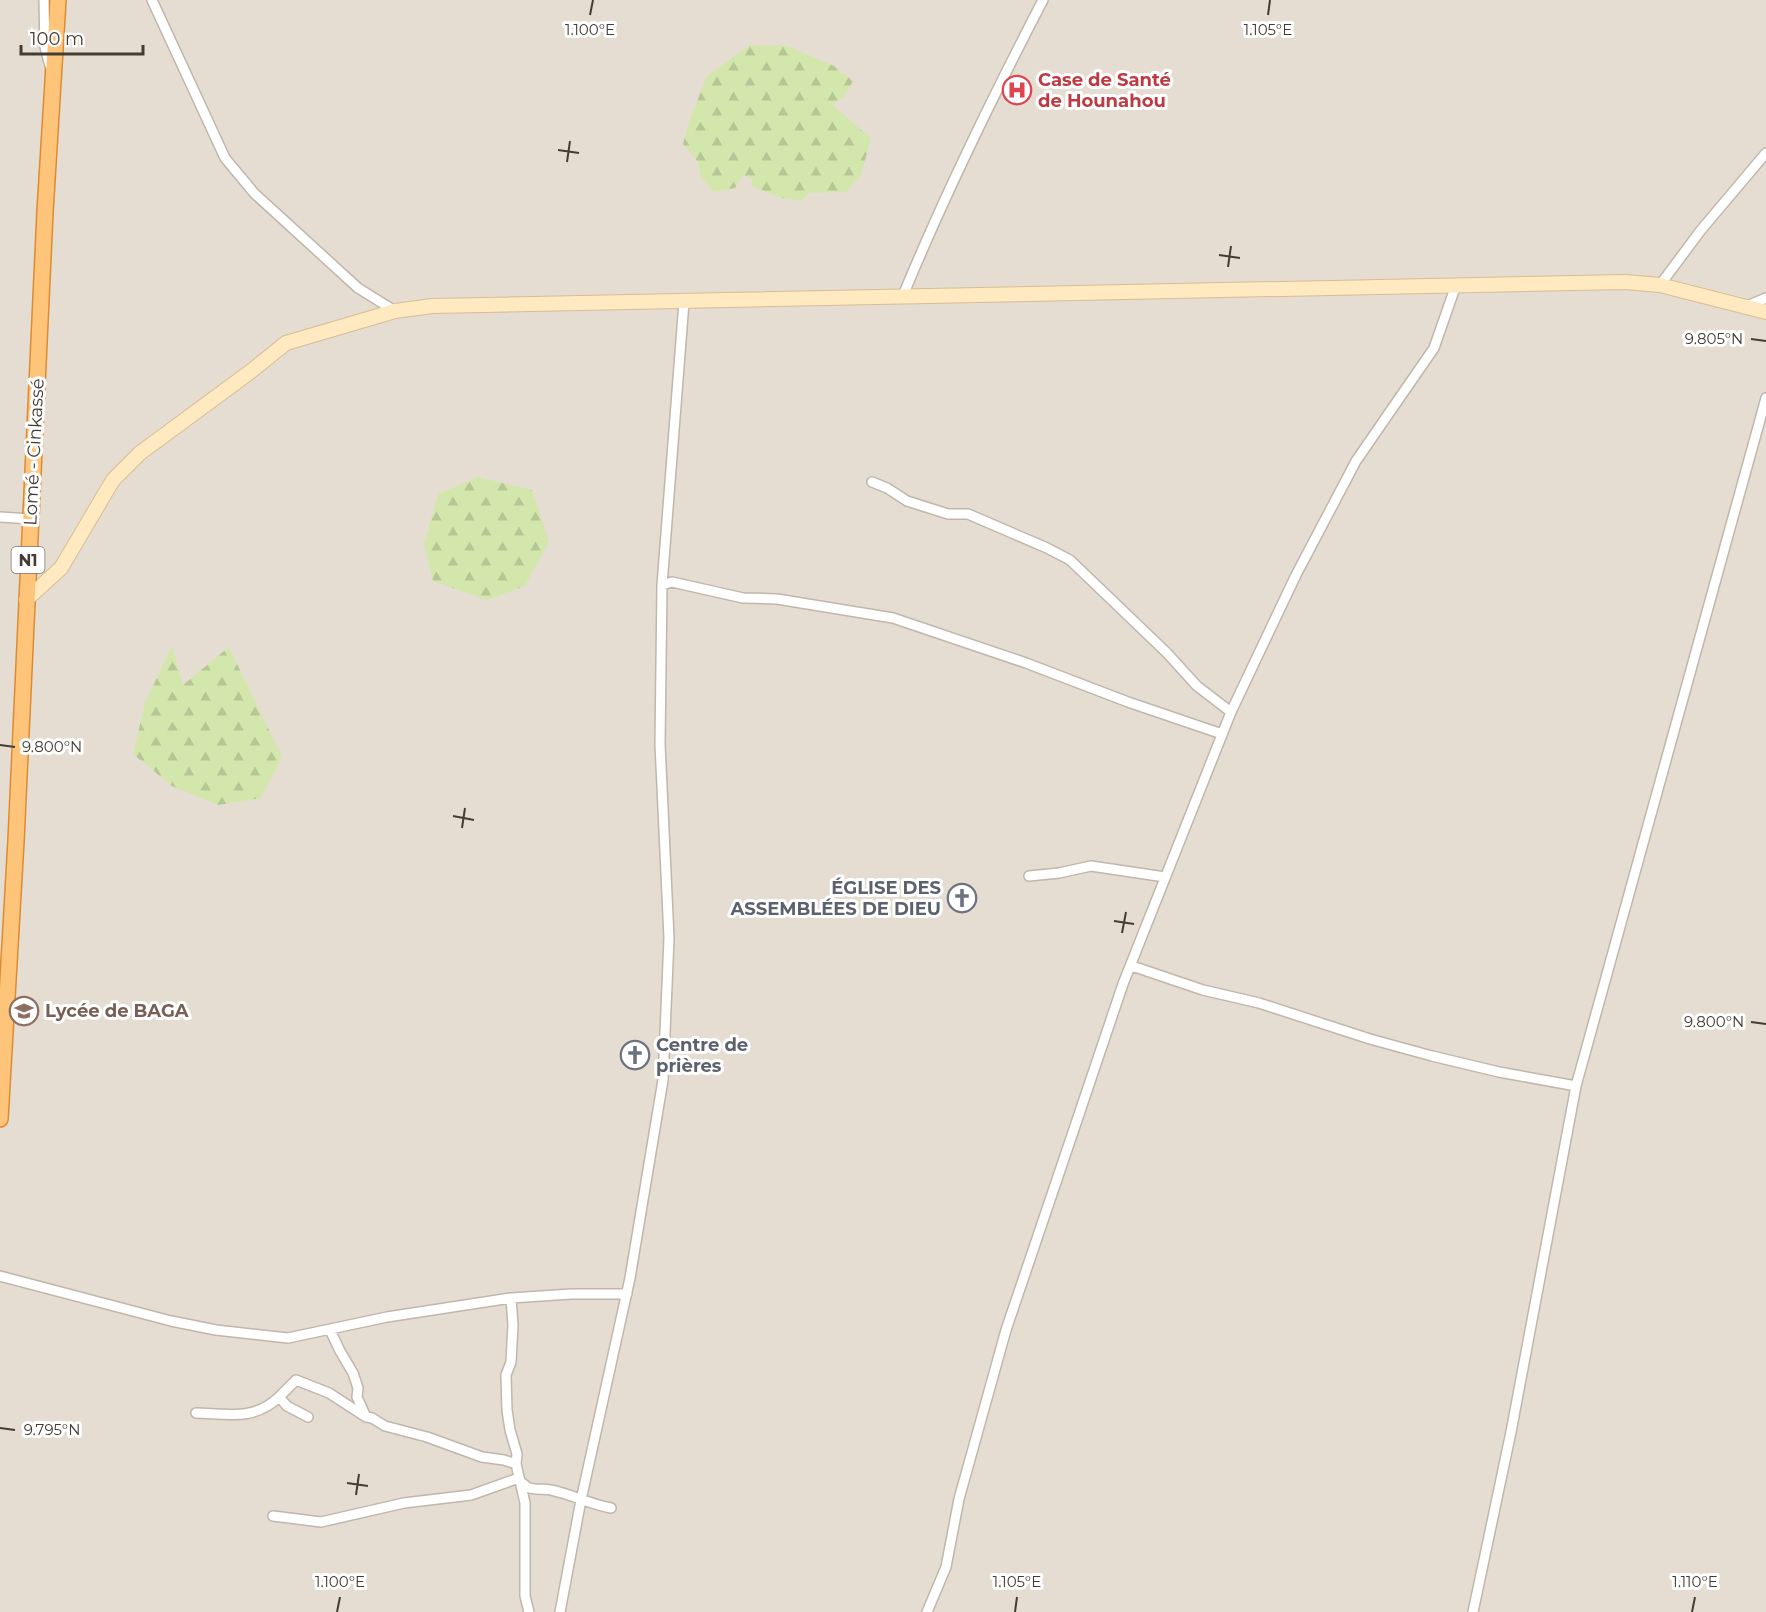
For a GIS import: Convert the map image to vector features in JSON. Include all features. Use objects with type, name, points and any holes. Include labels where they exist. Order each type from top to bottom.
[{"type":"highway","name":"Lomé - Cinkassé","points":[[0,1119],[16,841],[45,212],[58,0]]},
{"type":"main road","points":[[26,600],[61,568],[113,480],[140,453],[286,343],[395,311],[432,306],[1624,282],[1660,285],[1766,312]]},
{"type":"street","points":[[44,0],[45,47],[51,68],[54,70]]},
{"type":"street","points":[[152,0],[225,158],[254,193],[358,288],[395,311]]},
{"type":"street","points":[[902,298],[935,219],[998,86],[1043,0]]},
{"type":"street","points":[[1660,285],[1701,230],[1766,153]]},
{"type":"street","points":[[927,1612],[946,1567],[959,1499],[1006,1330],[1120,995],[1222,734],[1296,575],[1356,461],[1434,348],[1456,285]]},
{"type":"street","points":[[1748,306],[1766,298]]},
{"type":"street","points":[[560,1612],[581,1500],[627,1294],[663,1080],[669,938],[660,744],[662,585],[684,302]]},
{"type":"street","points":[[1473,1612],[1511,1432],[1576,1086],[1766,398]]},
{"type":"street","points":[[872,482],[887,488],[907,501],[948,514],[968,514],[1070,560],[1131,621],[1167,653],[1197,686],[1231,712]]},
{"type":"street","points":[[0,518],[31,519]]},
{"type":"street","points":[[662,585],[672,582],[743,598],[777,599],[893,618],[1222,734]]},
{"type":"street","points":[[1029,876],[1059,873],[1091,866],[1165,877]]},
{"type":"street","points":[[1132,966],[1203,990],[1259,1003],[1370,1039],[1432,1056],[1499,1072],[1576,1086]]},
{"type":"street","points":[[0,1276],[171,1321],[216,1330],[288,1338],[387,1317],[432,1312],[511,1298],[571,1294],[627,1294]]},
{"type":"street","points":[[511,1298],[513,1325],[511,1362],[506,1375],[507,1410],[517,1454],[516,1464],[521,1480],[526,1520],[525,1596],[529,1612]]},
{"type":"street","points":[[330,1330],[353,1373],[358,1388],[357,1397],[366,1417]]},
{"type":"street","points":[[196,1413],[234,1415],[258,1411],[269,1406],[296,1380],[329,1393],[366,1417],[385,1426],[427,1437],[482,1457],[516,1464]]},
{"type":"street","points":[[279,1396],[287,1406],[308,1418]]},
{"type":"street","points":[[273,1516],[321,1522],[405,1503],[471,1495],[516,1479],[521,1480],[527,1487],[539,1490],[550,1489],[595,1505],[611,1508]]},
{"type":"shaded area","points":[[0,0],[1766,0],[1766,1612],[0,1612]]},
{"type":"green space","points":[[750,45],[788,46],[834,66],[853,81],[844,97],[832,105],[871,138],[861,175],[846,192],[809,193],[801,201],[778,197],[752,186],[752,179],[743,175],[735,188],[714,192],[701,177],[698,162],[683,144],[689,122],[707,76]]},
{"type":"green space","points":[[478,477],[532,490],[549,542],[525,586],[487,600],[433,581],[424,545],[438,494]]},
{"type":"green space","points":[[172,646],[183,685],[229,647],[282,757],[261,798],[218,805],[172,786],[133,754],[145,703]]},
{"type":"place","name":"Case de Santé de Hounahou","points":[[1017,90]]},
{"type":"place","name":"ÉGLISE DES ASSEMBLÉES DE DIEU","points":[[962,898]]},
{"type":"place","name":"Lycée de BAGA","points":[[24,1011]]},
{"type":"place","name":"Centre de prières","points":[[635,1055]]}]
